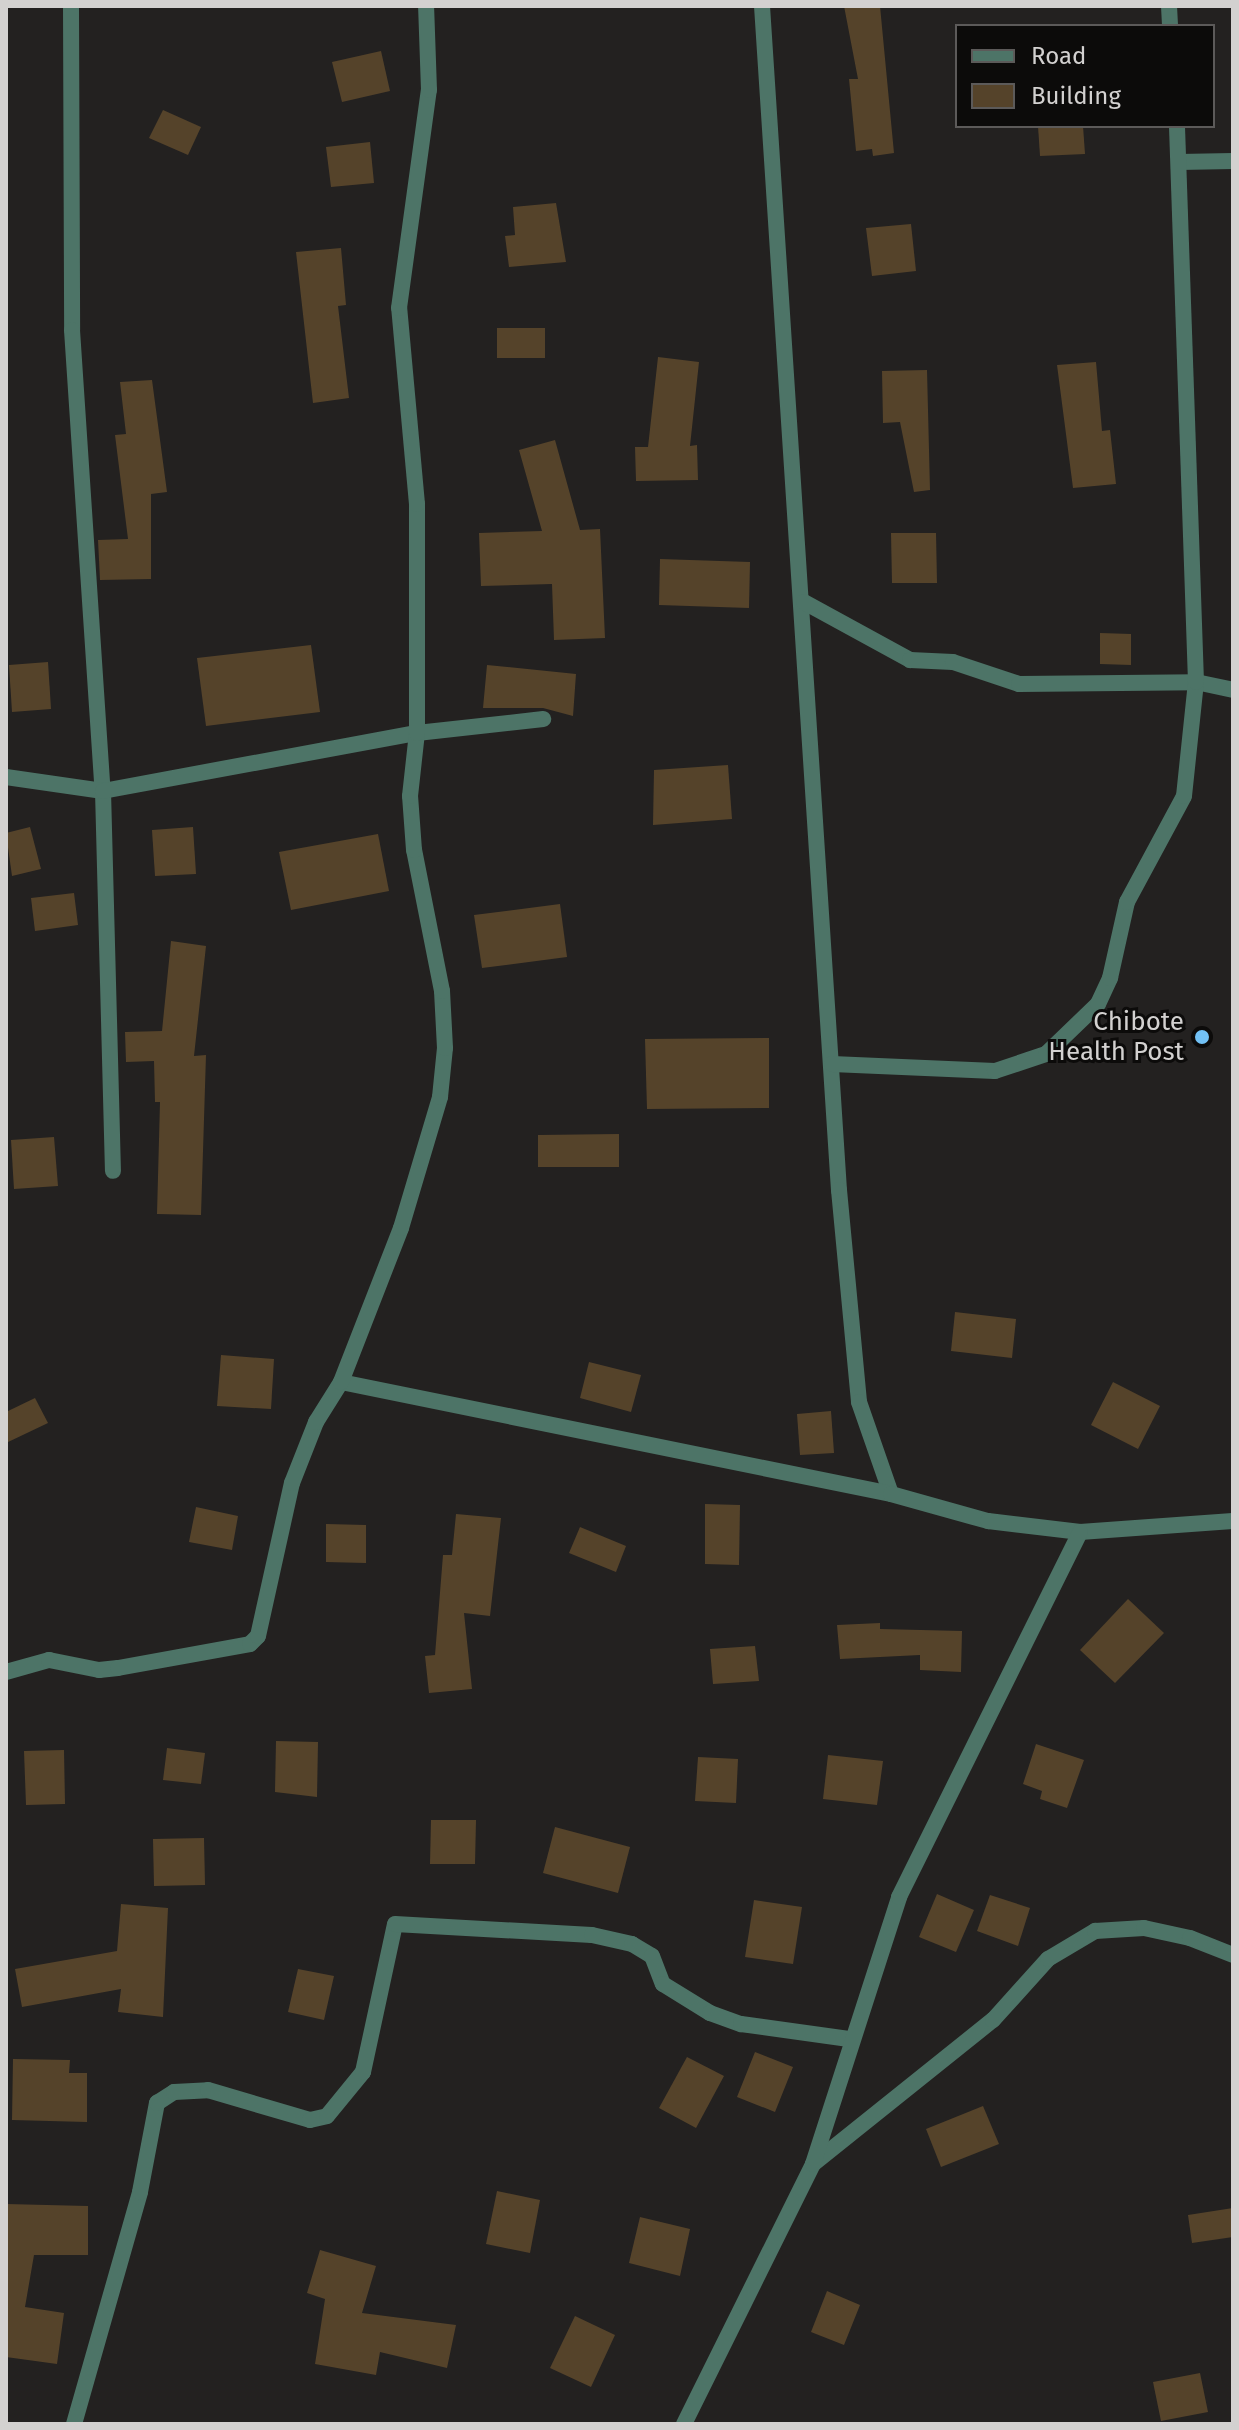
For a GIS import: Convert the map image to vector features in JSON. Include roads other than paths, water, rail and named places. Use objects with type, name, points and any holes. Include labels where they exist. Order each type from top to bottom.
[{"type":"street","points":[[71,6],[72,330],[103,791],[113,1171]]},
{"type":"street","points":[[6,1672],[49,1660],[90,1669],[118,1668],[250,1644],[265,1623],[292,1483],[316,1422],[341,1382],[401,1228],[440,1097],[445,1048],[442,991],[414,850],[410,796],[417,733],[417,504],[399,308],[429,90],[426,6]]},
{"type":"street","points":[[762,6],[804,602],[832,1064],[859,1402],[891,1494]]},
{"type":"street","points":[[832,1064],[995,1071],[1046,1054],[1089,1013],[1110,978],[1127,902],[1184,796],[1196,682],[1177,128]]},
{"type":"street","points":[[1179,162],[1233,161]]},
{"type":"street","points":[[804,602],[910,660],[961,664],[1019,684],[1196,682],[1233,690]]},
{"type":"street","points":[[6,777],[103,791],[417,733],[543,719]]},
{"type":"street","points":[[341,1382],[891,1494],[988,1521],[1080,1532],[1233,1521]]},
{"type":"street","points":[[684,2424],[813,2164],[849,2039],[899,1897],[1080,1532]]},
{"type":"street","points":[[74,2424],[140,2192],[157,2103],[174,2092],[208,2090],[310,2120],[327,2116],[363,2072],[395,1924],[592,1935],[632,1944],[652,1956],[663,1984],[710,2013],[741,2024],[849,2039]]},
{"type":"street","points":[[813,2164],[900,2099],[1011,2004],[1048,1959],[1081,1938],[1121,1927],[1144,1928],[1190,1938],[1233,1955]]},
{"type":"place","name":"Chibote Health Post","points":[[1202,1037]]}]
